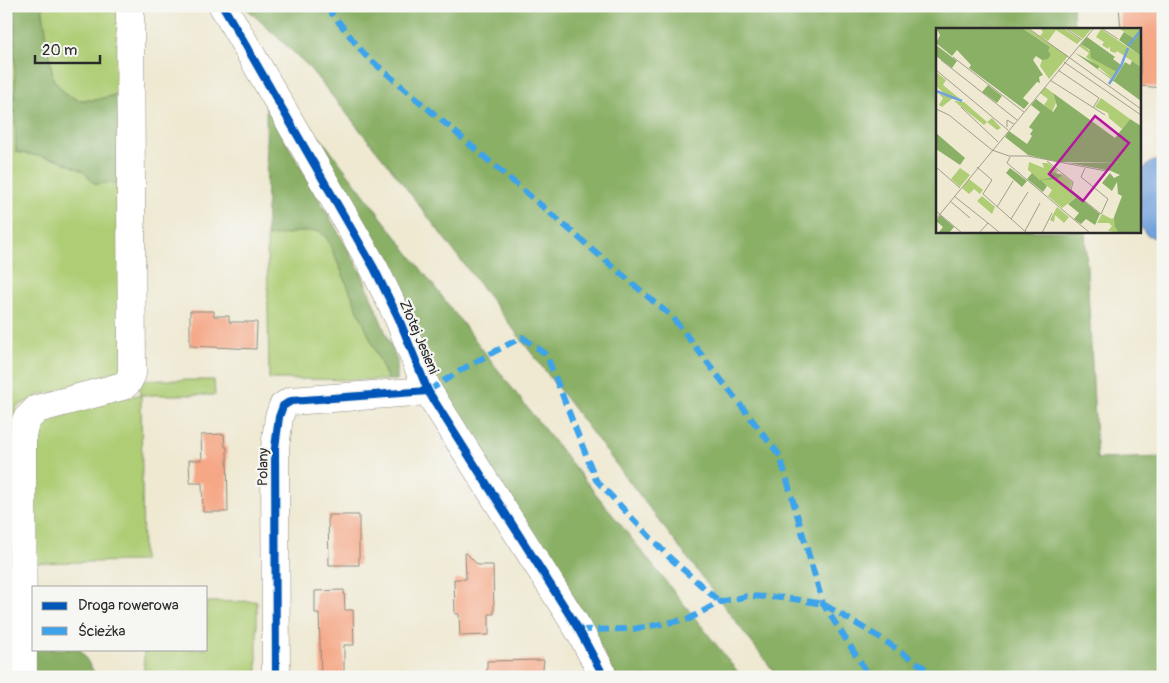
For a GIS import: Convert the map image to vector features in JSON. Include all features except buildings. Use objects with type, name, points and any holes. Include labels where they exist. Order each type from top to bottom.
[{"type":"street","points":[[23,677],[22,435],[26,420],[37,409],[123,386],[128,382],[132,374],[130,6]]},
{"type":"street","name":"Złotej Jesieni","points":[[223,6],[374,268],[399,319],[428,391],[579,630],[601,671]]},
{"type":"street","name":"Polany","points":[[276,677],[275,448],[279,417],[283,406],[291,401],[428,391]]},
{"type":"green space","points":[[6,6],[15,6],[15,99],[6,92]]},
{"type":"green space","points":[[15,6],[42,6],[53,79],[65,94],[78,100],[95,100],[123,93],[124,182],[95,184],[83,171],[57,159],[16,152],[15,110],[6,103],[6,92],[15,99]]},
{"type":"green space","points":[[42,6],[122,6],[123,93],[95,100],[78,100],[66,94],[53,79]]},
{"type":"green space","points":[[244,6],[1073,6],[1074,28],[936,28],[936,232],[1085,232],[1097,459],[1163,457],[1163,677],[778,677],[390,167],[307,65]]},
{"type":"green space","points":[[6,103],[15,110],[16,152],[57,159],[83,171],[95,184],[124,182],[125,366],[110,383],[42,394],[16,407],[16,576],[6,574]]},
{"type":"green space","points":[[266,107],[361,272],[397,361],[397,380],[388,380],[328,240],[320,231],[267,237]]},
{"type":"green space","points":[[296,115],[323,141],[525,405],[742,677],[616,677],[589,624],[432,377]]},
{"type":"green space","points":[[320,231],[328,240],[388,380],[269,379],[267,237]]},
{"type":"green space","points":[[140,380],[214,380],[215,395],[141,395],[143,561],[33,563],[33,425],[90,400],[140,395]]},
{"type":"green space","points":[[6,574],[16,576],[16,677],[6,677]]},
{"type":"green space","points":[[257,601],[257,677],[144,677],[144,650],[208,650],[208,602]]},
{"type":"green space","points":[[34,650],[81,650],[97,677],[33,677]]},
{"type":"water","points":[[1163,159],[1163,242],[1146,234],[1142,229],[1142,170],[1151,162]]},
{"type":"marked path","points":[[326,6],[365,55],[673,318],[780,456],[823,604],[870,677]]},
{"type":"marked path","points":[[428,391],[466,367],[522,337],[546,354],[596,480],[669,557],[720,602]]},
{"type":"marked path","points":[[579,630],[633,629],[689,619],[720,602],[748,596],[787,598],[823,604],[879,637],[938,677]]},
{"type":"cycle path","points":[[223,6],[374,268],[399,319],[428,391],[579,630],[601,671]]},
{"type":"cycle path","points":[[276,677],[275,448],[279,417],[283,406],[291,401],[428,391]]}]
